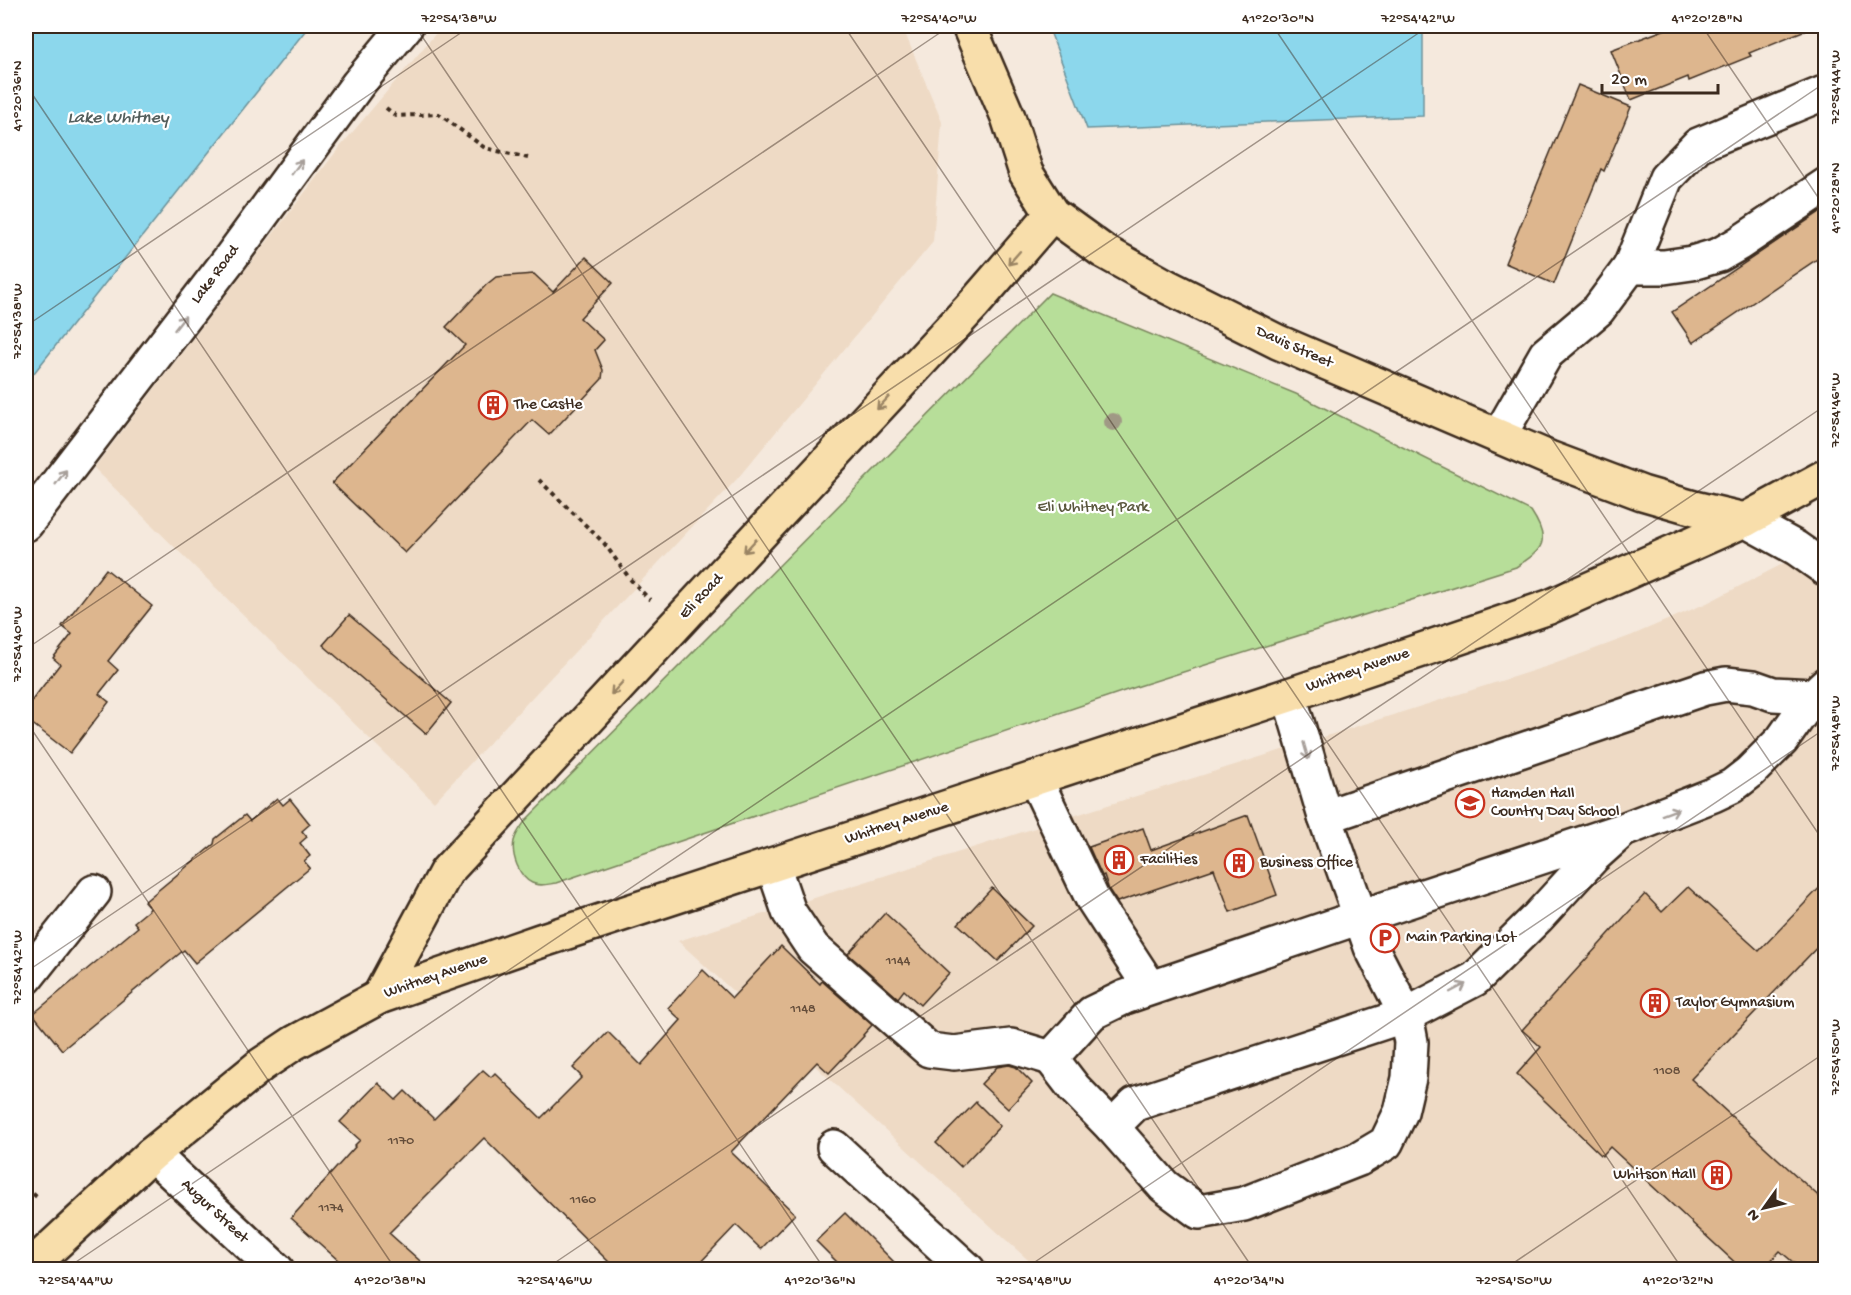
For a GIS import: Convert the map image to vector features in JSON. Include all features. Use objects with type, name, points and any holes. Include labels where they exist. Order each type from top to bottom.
[{"type":"main road","name":"Davis Street","points":[[969,26],[1008,117],[1026,173],[1052,214],[1103,251],[1166,286],[1278,342],[1549,458],[1642,493],[1745,520]]},
{"type":"main road","name":"Eli Road","points":[[379,997],[446,872],[975,304],[1052,214]]},
{"type":"main road","name":"Whitney Avenue","points":[[27,1269],[152,1154],[261,1065],[294,1043],[379,997],[521,947],[1289,695],[1549,607],[1745,520],[1826,476]]},
{"type":"street","name":"Lake Road","points":[[26,524],[231,257],[358,84],[406,26]]},
{"type":"street","points":[[1499,436],[1546,354],[1598,310],[1630,267],[1666,178],[1698,145],[1826,92]]},
{"type":"street","points":[[1630,267],[1664,267],[1692,263],[1719,255],[1826,185]]},
{"type":"street","points":[[1745,520],[1826,569]]},
{"type":"street","points":[[1326,818],[1705,688],[1726,684],[1753,687],[1773,694],[1819,690]]},
{"type":"street","points":[[1052,1058],[1092,1013],[1150,987],[1623,830],[1732,786],[1750,772],[1782,740],[1819,690]]},
{"type":"street","points":[[773,865],[789,912],[813,948],[929,1050],[954,1053],[1011,1046],[1052,1058],[1074,1088],[1164,1186],[1199,1212],[1244,1204],[1359,1159],[1386,1143],[1401,1112],[1409,1078],[1411,1042],[1406,1015],[1371,947],[1326,818],[1289,695]]},
{"type":"street","points":[[1035,778],[1092,898],[1150,987]]},
{"type":"street","points":[[1112,1127],[1135,1104],[1406,1015],[1475,979],[1538,917],[1594,856],[1623,830]]},
{"type":"street","points":[[26,978],[94,892]]},
{"type":"street","points":[[834,1148],[968,1269]]},
{"type":"street","name":"Augur Street","points":[[152,1154],[277,1269]]},
{"type":"path","points":[[396,116],[439,114],[485,148],[528,158]]},
{"type":"path","points":[[539,480],[604,543],[630,579],[651,601]]},
{"type":"path","points":[[26,1188],[38,1198]]},
{"type":"shaded area","points":[[442,26],[902,26],[942,122],[933,242],[737,479],[434,802],[94,468],[335,153]]},
{"type":"shaded area","name":"Hamden Hall Country Day School","points":[[1825,542],[1825,1269],[1038,1269],[678,941],[1551,665],[1630,636],[1707,603]]},
{"type":"green space","name":"Eli Whitney Park","points":[[1050,293],[1296,394],[1531,511],[1541,530],[1542,544],[1533,555],[1516,567],[1139,686],[556,883],[538,885],[527,880],[517,865],[513,847],[516,835],[526,820]]},
{"type":"water","name":"Lake Whitney","points":[[26,26],[309,26],[26,383]]},
{"type":"water","points":[[1048,26],[1423,26],[1423,116],[1087,129]]},
{"type":"building","points":[[1674,26],[1813,27],[1749,53],[1751,56],[1689,81],[1688,77],[1631,100],[1611,50]]},
{"type":"building","points":[[1578,85],[1631,107],[1604,171],[1601,169],[1554,284],[1505,263]]},
{"type":"building","points":[[1826,208],[1826,253],[1693,343],[1672,312]]},
{"type":"building","name":"The Castle","points":[[586,257],[613,283],[580,318],[604,340],[595,350],[603,370],[602,379],[549,435],[532,420],[405,553],[332,483],[465,345],[446,327],[486,285],[496,277],[534,274],[553,292]]},
{"type":"building","points":[[106,569],[152,606],[108,661],[118,670],[99,694],[109,702],[70,753],[26,719],[26,708],[60,664],[53,658],[72,634],[62,626]]},
{"type":"building","points":[[349,615],[451,703],[426,734],[323,645]]},
{"type":"building","points":[[277,798],[283,805],[290,799],[310,824],[302,831],[307,837],[300,843],[310,856],[304,861],[310,868],[195,963],[184,950],[62,1050],[33,1014],[138,927],[134,922],[150,909],[144,902],[214,844],[215,839],[245,815],[250,821]]},
{"type":"building","points":[[1248,815],[1277,895],[1230,912],[1214,869],[1117,902],[1089,847],[1143,828],[1151,850]]},
{"type":"building","points":[[1826,881],[1826,938],[1691,1079],[1826,1203],[1826,1269],[1801,1269],[1780,1251],[1763,1269],[1742,1269],[1610,1147],[1602,1156],[1517,1074],[1541,1047],[1522,1030],[1645,894],[1662,912],[1688,887],[1759,951]]},
{"type":"building","points":[[992,888],[1032,926],[998,961],[958,924]]},
{"type":"building","points":[[885,913],[949,973],[920,1005],[904,990],[898,998],[848,954]]},
{"type":"building","points":[[781,946],[820,984],[822,981],[872,1025],[829,1073],[817,1062],[731,1152],[795,1214],[761,1249],[736,1225],[694,1269],[616,1269],[484,1138],[389,1233],[429,1269],[348,1269],[291,1218],[360,1140],[340,1122],[378,1083],[396,1100],[405,1091],[434,1119],[483,1070],[491,1077],[495,1073],[541,1118],[582,1077],[573,1068],[608,1032],[641,1065],[681,1020],[668,1008],[703,970],[732,998]]},
{"type":"building","points":[[1009,1065],[1016,1067],[1032,1083],[1008,1109],[981,1084],[997,1067]]},
{"type":"building","points":[[976,1102],[1000,1126],[961,1167],[936,1143]]},
{"type":"building","points":[[845,1213],[901,1269],[844,1269],[816,1241]]},
{"type":"place","name":"The Castle","points":[[493,405]]},
{"type":"place","name":"Hamden Hall Country Day School","points":[[1470,803]]},
{"type":"place","name":"Facilities","points":[[1119,860]]},
{"type":"place","name":"Business Office","points":[[1239,863]]},
{"type":"place","name":"Main Parking Lot","points":[[1385,938]]},
{"type":"place","name":"Taylor Gymnasium","points":[[1655,1003]]},
{"type":"place","name":"Whitson Hall","points":[[1717,1175]]}]
